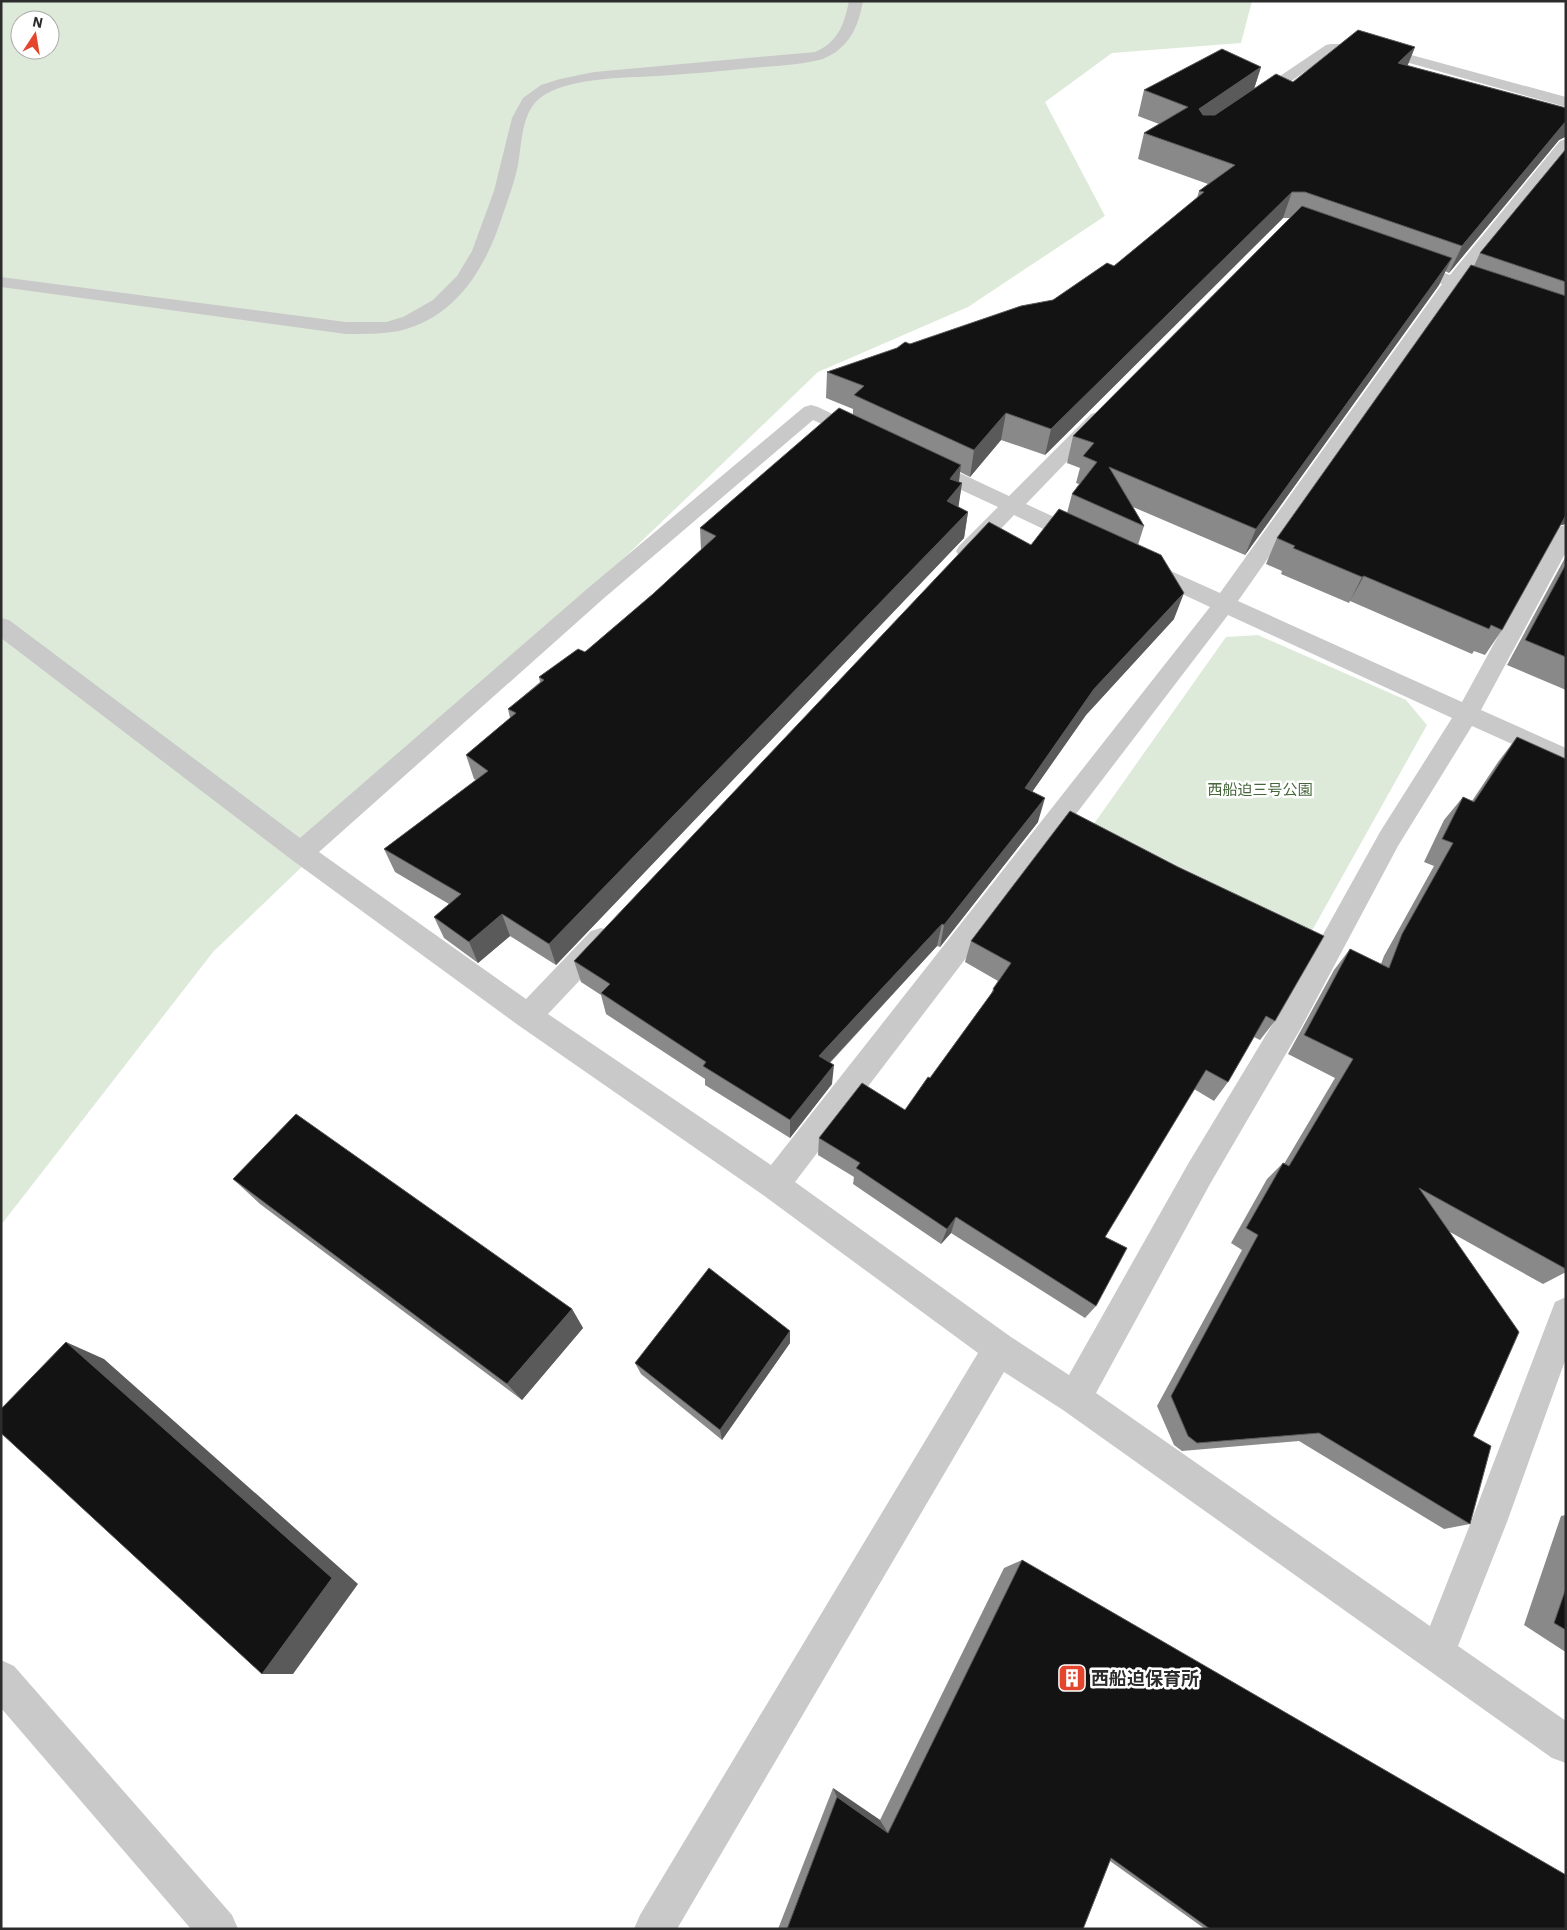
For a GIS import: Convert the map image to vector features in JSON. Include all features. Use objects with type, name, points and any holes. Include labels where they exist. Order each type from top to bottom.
[{"type":"street","points":[[1,282],[346,328],[380,328],[399,325],[416,319],[435,307],[454,290],[471,270],[483,244],[506,181],[518,122],[524,107],[534,95],[549,88],[596,76],[818,56],[831,51],[842,43],[848,30],[856,1]]},
{"type":"street","points":[[1243,108],[1331,48],[1372,48],[1566,102]]},
{"type":"street","points":[[774,1185],[1224,604],[1452,282],[1566,144]]},
{"type":"street","points":[[1389,260],[1514,303]]},
{"type":"street","points":[[956,564],[1010,506],[1115,400]]},
{"type":"street","points":[[301,853],[595,594],[811,411],[880,444]]},
{"type":"street","points":[[906,456],[1099,547]]},
{"type":"street","points":[[1075,1398],[1199,1174],[1291,1019],[1390,839],[1467,714],[1566,532]]},
{"type":"street","points":[[1126,559],[1566,758]]},
{"type":"street","points":[[1,626],[301,853],[528,1016],[774,1185],[999,1349],[1075,1398],[1566,1744]]},
{"type":"street","points":[[528,1016],[616,922]]},
{"type":"street","points":[[1437,1653],[1566,1313]]},
{"type":"street","points":[[654,1929],[999,1349]]},
{"type":"street","points":[[1,1679],[218,1929]]},
{"type":"green space","points":[[1,1],[1252,1],[1241,43],[1112,53],[1045,102],[1105,216],[968,307],[818,372],[213,952],[1,1225]]},
{"type":"green space","name":"西船迫三号公園","points":[[1258,635],[1406,700],[1427,725],[1304,945],[1091,828],[1226,637]]},
{"type":"building","points":[[1358,30],[1415,47],[1398,63],[1566,108],[1566,121],[1462,246],[1305,192],[1292,192],[1051,429],[1006,413],[974,450],[854,395],[864,386],[827,372],[897,348],[905,342],[910,344],[1021,306],[1053,300],[1107,263],[1114,266],[1204,192],[1199,191],[1235,165],[1144,133],[1188,107],[1144,90],[1222,49],[1261,67],[1199,109],[1203,115],[1215,115],[1276,74],[1293,82]]},
{"type":"building","points":[[1566,149],[1566,282],[1480,253]]},
{"type":"building","points":[[1302,206],[1452,258],[1256,529],[1109,467],[1144,526],[1072,494],[1097,462],[1083,456],[1094,443],[1073,436]]},
{"type":"building","points":[[1471,265],[1566,296],[1566,515],[1502,630],[1491,625],[1489,629],[1293,548],[1295,546],[1277,538]]},
{"type":"building","points":[[839,408],[961,465],[950,479],[962,483],[947,501],[968,512],[549,944],[502,914],[469,942],[434,917],[461,894],[384,849],[488,771],[466,755],[516,713],[508,709],[544,680],[539,677],[578,649],[585,652],[653,594],[716,536],[700,528]]},
{"type":"building","points":[[1059,509],[1161,555],[1184,593],[1094,689],[1025,788],[1045,798],[944,925],[942,924],[819,1056],[834,1065],[790,1120],[703,1066],[706,1062],[601,993],[610,984],[574,961],[989,522],[1031,545]]},
{"type":"building","points":[[1566,564],[1566,657],[1525,640]]},
{"type":"building","points":[[1517,737],[1566,759],[1566,1269],[1419,1188],[1519,1332],[1473,1436],[1491,1446],[1470,1524],[1319,1433],[1197,1443],[1188,1436],[1171,1396],[1258,1235],[1246,1228],[1283,1163],[1289,1166],[1353,1059],[1304,1035],[1350,949],[1389,968],[1402,934],[1453,843],[1442,839],[1463,797],[1474,802]]},
{"type":"building","points":[[1070,811],[1178,867],[1324,936],[1275,1021],[1266,1016],[1228,1082],[1206,1070],[1105,1237],[1127,1248],[1096,1306],[956,1217],[947,1229],[856,1168],[860,1163],[819,1138],[862,1083],[905,1110],[928,1077],[930,1078],[994,990],[1011,963],[971,941]]},
{"type":"building","points":[[296,1114],[572,1309],[507,1384],[233,1179]]},
{"type":"building","points":[[709,1268],[790,1331],[720,1430],[635,1363]]},
{"type":"building","points":[[66,1342],[332,1578],[262,1674],[1,1433],[1,1409]]},
{"type":"building","name":"西船迫保育所","points":[[1022,1560],[1566,1875],[1566,1929],[1210,1929],[1111,1858],[1083,1929],[787,1929],[837,1797],[888,1833]]},
{"type":"building","points":[[1566,1588],[1566,1630],[1554,1623]]},
{"type":"place","name":"西船迫保育所","points":[[1072,1678]]}]
